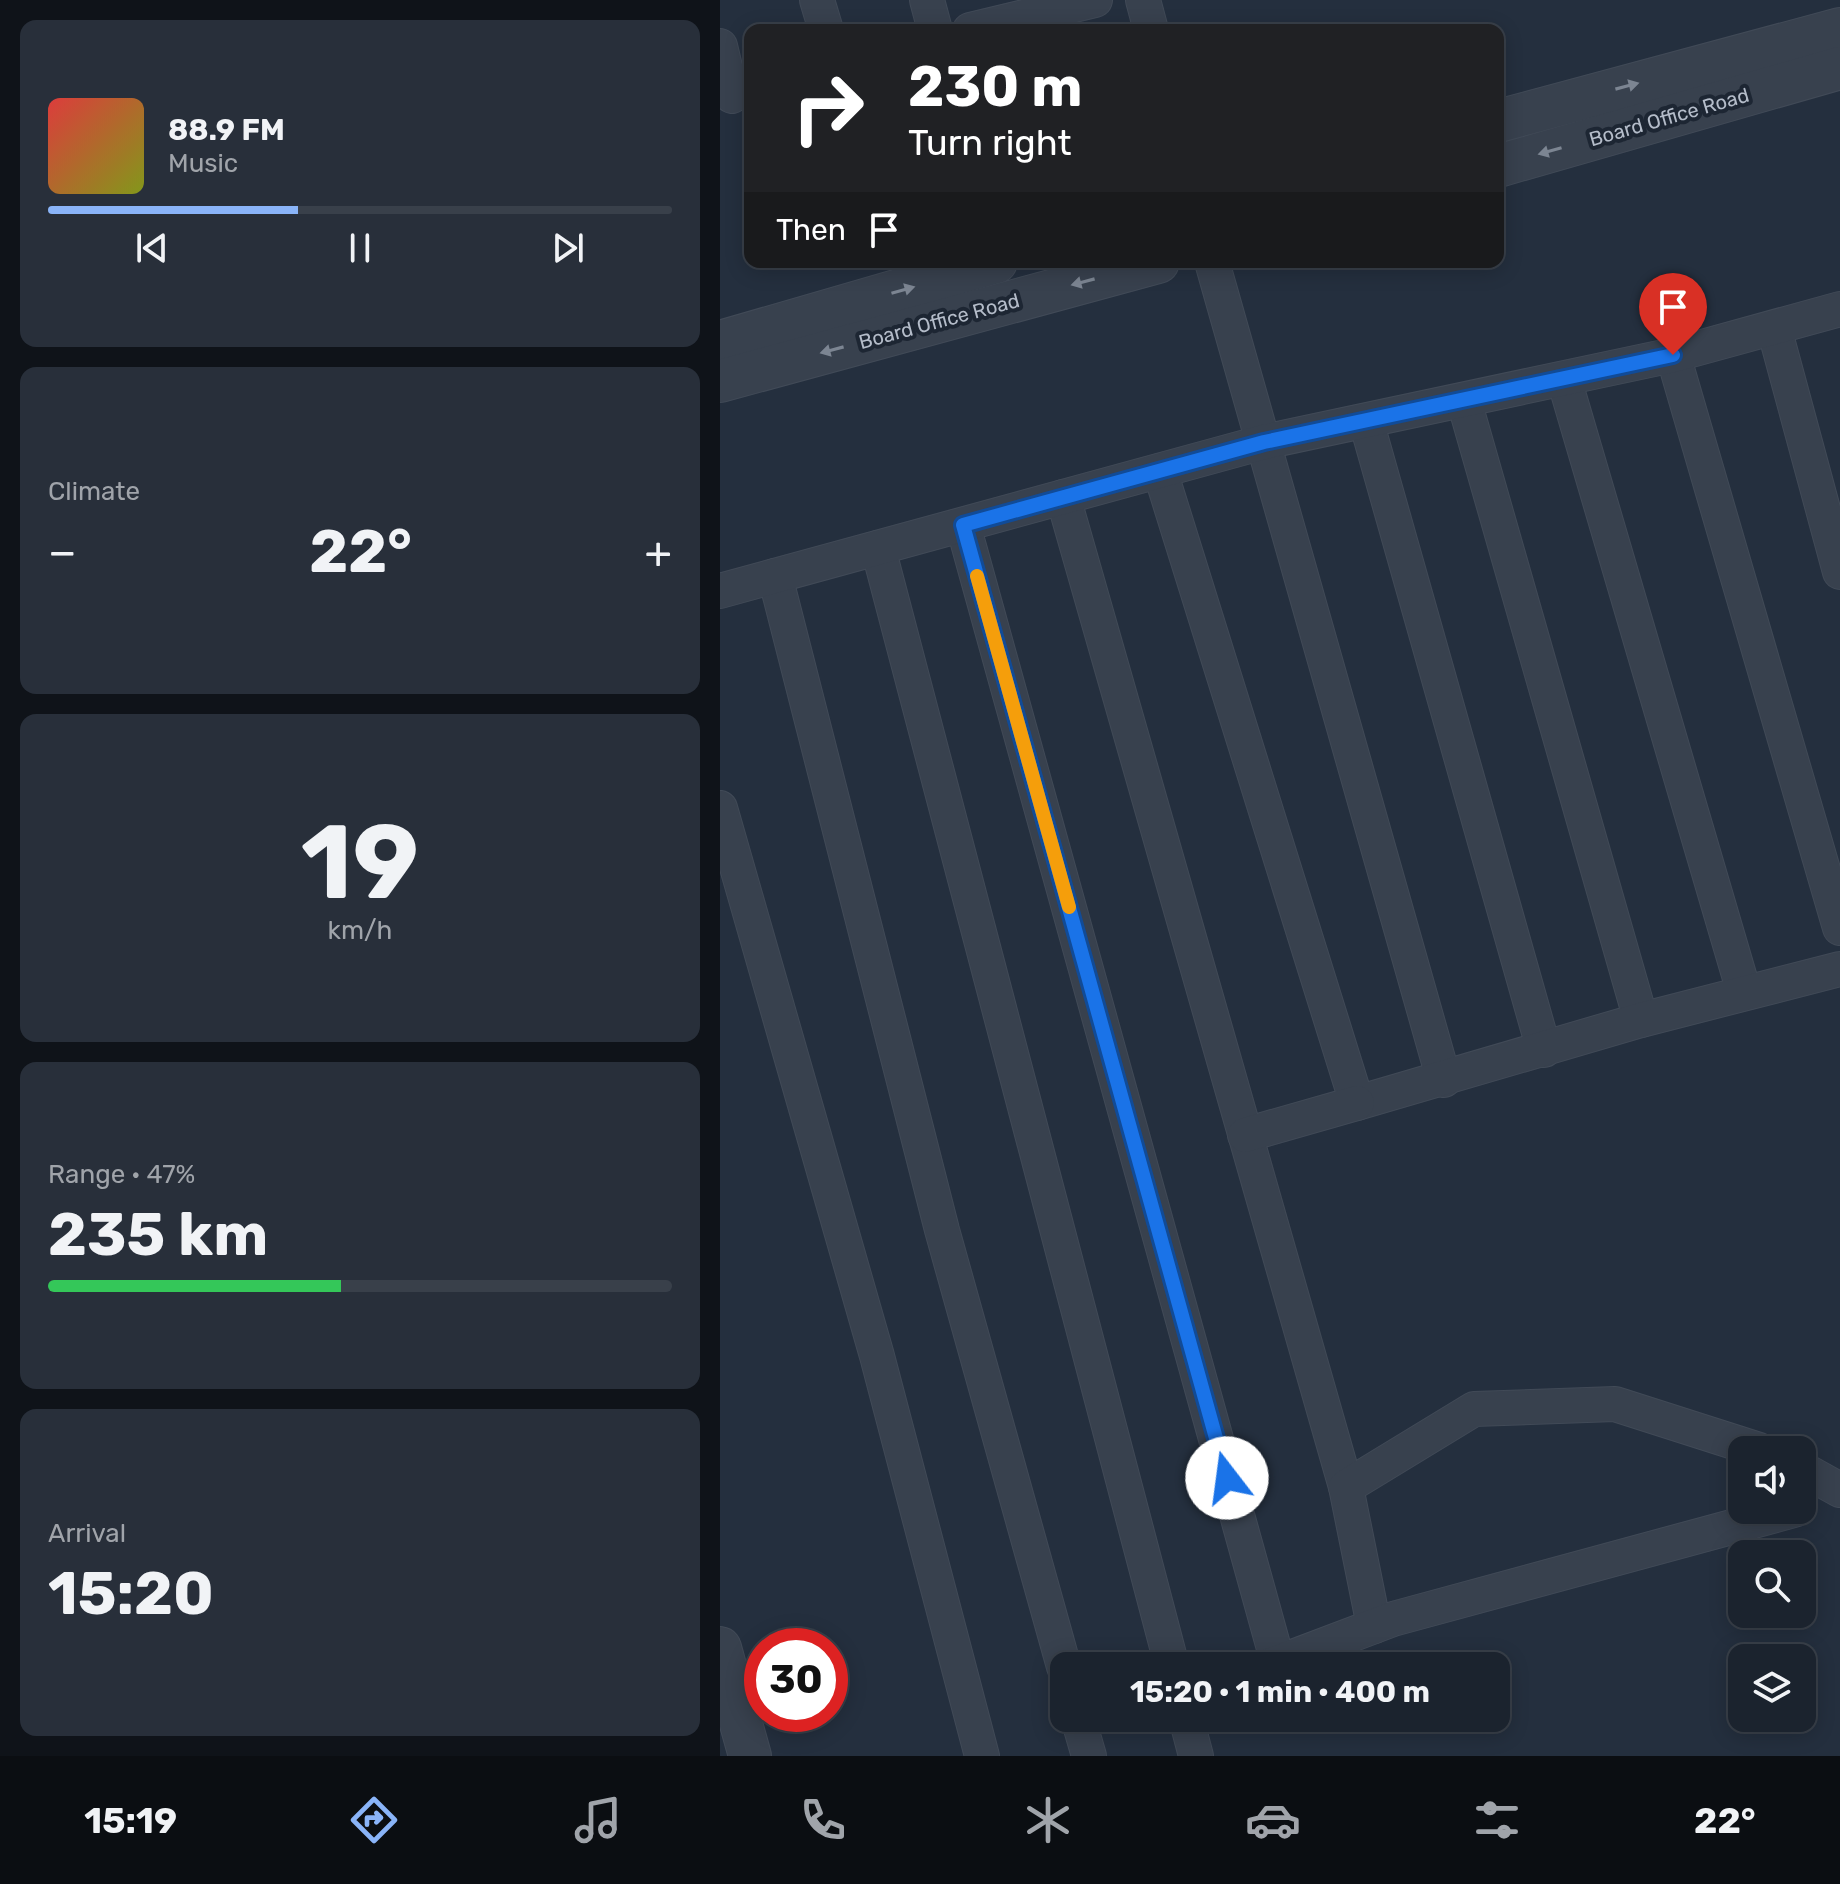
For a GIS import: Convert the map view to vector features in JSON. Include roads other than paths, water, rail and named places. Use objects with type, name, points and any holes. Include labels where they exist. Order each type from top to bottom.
[{"type":"street","points":[[817,0],[824,24]]},
{"type":"street","points":[[927,0],[933,24]]},
{"type":"street","points":[[988,24],[1038,7],[1095,0]]},
{"type":"street","points":[[1143,0],[1149,24]]},
{"type":"street","name":"Board Office Road","points":[[1504,119],[1840,29]]},
{"type":"street","points":[[720,46],[734,96]]},
{"type":"street","name":"Board Office Road","points":[[1504,164],[1840,68]]},
{"type":"street","name":"Board Office Road","points":[[720,342],[975,268]]},
{"type":"street","name":"Board Office Road","points":[[720,381],[1136,268]]},
{"type":"street","points":[[1214,268],[1444,1080]]},
{"type":"street","points":[[720,591],[1264,442],[1673,355],[1840,309]]},
{"type":"street","points":[[1774,328],[1840,572]]},
{"type":"street","points":[[1673,355],[1840,928]]},
{"type":"street","points":[[1564,379],[1744,992]]},
{"type":"street","points":[[1464,401],[1641,1020]]},
{"type":"street","points":[[1366,421],[1544,1050]]},
{"type":"street","points":[[1160,471],[1357,1103]]},
{"type":"street","points":[[1063,497],[1346,1487],[1374,1626]]},
{"type":"street","points":[[963,525],[1271,1652]]},
{"type":"street","points":[[878,548],[1168,1652]]},
{"type":"street","points":[[775,576],[942,1230],[1060,1652]]},
{"type":"street","points":[[720,808],[873,1341],[982,1756]]},
{"type":"street","points":[[1245,1135],[1444,1080],[1641,1020],[1840,969]]},
{"type":"street","points":[[1346,1487],[1474,1409],[1615,1404],[1728,1440]]},
{"type":"street","points":[[1816,1477],[1840,1490]]},
{"type":"street","points":[[1816,1504],[1840,1498]]},
{"type":"street","points":[[1306,1652],[1374,1626],[1743,1524]]},
{"type":"street","points":[[720,1648],[750,1756]]},
{"type":"street","points":[[1082,1732],[1089,1756]]},
{"type":"street","points":[[1190,1732],[1196,1756]]}]
